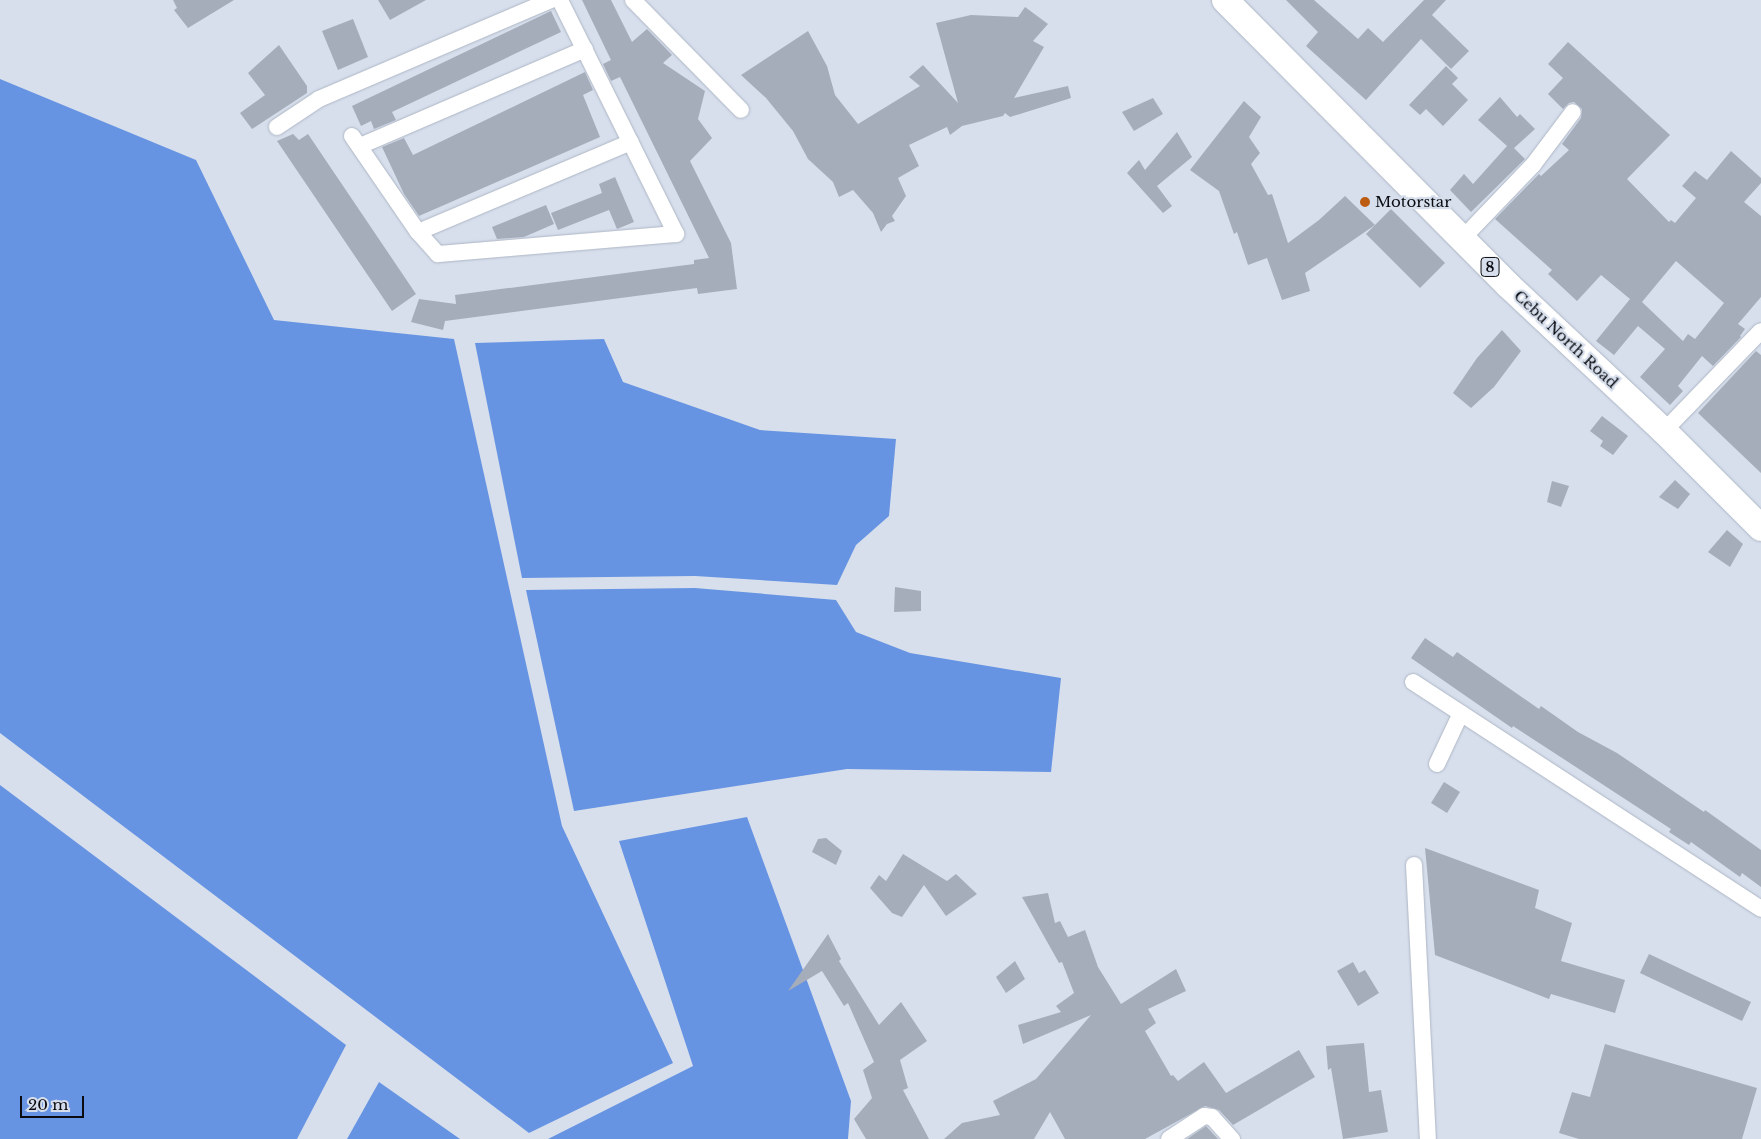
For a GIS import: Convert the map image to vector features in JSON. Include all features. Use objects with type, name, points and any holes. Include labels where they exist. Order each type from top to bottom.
[{"type":"main road","name":"Cebu North Road","points":[[1225,0],[1462,239],[1664,431],[1761,528]]},
{"type":"street","points":[[277,127],[319,98],[550,0]]},
{"type":"street","points":[[560,0],[585,49],[676,234],[438,254],[418,232],[356,141],[585,49]]},
{"type":"street","points":[[633,0],[741,110]]},
{"type":"street","points":[[1462,239],[1533,165],[1573,112]]},
{"type":"street","points":[[418,232],[631,142]]},
{"type":"street","points":[[1664,431],[1761,331]]},
{"type":"street","points":[[1413,682],[1761,909]]},
{"type":"street","points":[[1437,764],[1461,713]]},
{"type":"street","points":[[1414,865],[1428,1139]]},
{"type":"street","points":[[1169,1139],[1204,1116],[1212,1117],[1232,1139]]},
{"type":"water","points":[[0,79],[196,160],[274,320],[454,339],[562,826],[673,1063],[529,1133],[0,733]]},
{"type":"water","points":[[604,339],[623,382],[760,430],[896,439],[889,516],[856,545],[837,585],[695,576],[522,578],[475,343]]},
{"type":"water","points":[[695,588],[836,600],[856,632],[910,653],[1061,678],[1051,772],[847,769],[574,811],[526,590]]},
{"type":"water","points":[[0,785],[346,1045],[297,1139],[0,1139]]},
{"type":"water","points":[[747,817],[851,1101],[848,1139],[548,1139],[693,1066],[619,841]]},
{"type":"water","points":[[379,1082],[460,1139],[347,1139]]},
{"type":"building","points":[[173,0],[234,0],[188,28],[174,10],[177,8]]},
{"type":"building","points":[[378,0],[426,0],[390,20]]},
{"type":"building","points":[[582,0],[611,0],[632,42],[647,29],[672,55],[663,63],[705,91],[698,119],[712,138],[690,161],[731,243],[737,289],[698,294],[697,288],[445,321],[443,330],[411,322],[419,299],[456,304],[455,295],[694,264],[694,260],[709,258],[620,77],[611,81],[603,64],[611,60]]},
{"type":"building","points":[[1286,0],[1314,0],[1358,39],[1368,28],[1383,42],[1424,0],[1446,0],[1432,15],[1469,51],[1451,69],[1421,39],[1366,100],[1306,46],[1318,32]]},
{"type":"building","points":[[1025,7],[1048,24],[1033,41],[1044,47],[1014,98],[1068,86],[1071,98],[1010,117],[1005,113],[1003,116],[962,126],[950,135],[947,127],[909,145],[919,166],[898,178],[906,196],[892,216],[895,221],[887,224],[881,232],[873,213],[853,190],[839,197],[833,182],[808,159],[793,131],[766,98],[741,75],[808,31],[827,66],[835,95],[858,124],[920,86],[909,77],[923,65],[958,103],[936,23],[971,15],[1018,17]]},
{"type":"building","points":[[551,11],[561,32],[392,112],[396,120],[374,129],[371,121],[361,126],[352,106]]},
{"type":"building","points":[[353,19],[368,57],[338,70],[322,31]]},
{"type":"building","points":[[1568,42],[1670,135],[1627,179],[1669,222],[1671,220],[1675,223],[1696,198],[1682,186],[1695,171],[1707,180],[1731,151],[1761,178],[1761,183],[1744,202],[1761,216],[1761,297],[1738,324],[1745,329],[1741,337],[1713,366],[1702,356],[1678,386],[1683,391],[1670,405],[1640,377],[1665,349],[1638,326],[1614,355],[1596,341],[1630,299],[1601,275],[1577,301],[1548,274],[1552,270],[1495,219],[1539,174],[1541,176],[1569,150],[1562,144],[1581,118],[1582,109],[1574,102],[1569,103],[1563,109],[1548,94],[1563,78],[1548,64]],"holes":[[[1676,261],[1724,303],[1695,339],[1688,334],[1683,341],[1642,302]]]},
{"type":"building","points":[[279,45],[307,86],[307,93],[252,129],[240,113],[265,95],[248,73]]},
{"type":"building","points":[[1446,66],[1458,78],[1452,84],[1468,100],[1443,126],[1426,109],[1420,115],[1409,105]]},
{"type":"building","points":[[585,72],[593,90],[583,95],[600,137],[419,216],[404,194],[382,147],[404,138],[413,155]]},
{"type":"building","points":[[1500,97],[1517,117],[1520,114],[1535,129],[1514,148],[1525,159],[1471,212],[1450,190],[1464,174],[1473,184],[1507,146],[1478,120]]},
{"type":"building","points":[[1153,98],[1163,114],[1134,131],[1122,112]]},
{"type":"building","points":[[1244,101],[1261,117],[1249,137],[1260,153],[1251,164],[1268,195],[1272,194],[1288,243],[1319,220],[1345,196],[1375,225],[1305,273],[1310,291],[1282,300],[1267,258],[1248,265],[1237,232],[1234,234],[1219,191],[1190,170]]},
{"type":"building","points":[[1177,132],[1192,157],[1157,186],[1172,206],[1163,213],[1127,173],[1139,160],[1145,170]]},
{"type":"building","points":[[293,134],[299,140],[308,134],[416,294],[392,311],[277,141]]},
{"type":"building","points":[[615,177],[634,222],[617,229],[609,210],[558,230],[551,213],[602,193],[599,184]]},
{"type":"building","points":[[546,205],[554,224],[524,237],[497,239],[492,227]]},
{"type":"building","points":[[1391,209],[1445,263],[1420,288],[1366,234]]},
{"type":"building","points":[[1502,330],[1521,351],[1494,387],[1471,408],[1453,393],[1477,358]]},
{"type":"building","points":[[1756,351],[1761,355],[1761,473],[1698,413]]},
{"type":"building","points":[[1602,416],[1628,436],[1613,455],[1600,446],[1603,441],[1590,431]]},
{"type":"building","points":[[1675,480],[1690,494],[1678,509],[1659,497]]},
{"type":"building","points":[[1552,481],[1569,486],[1561,507],[1547,502]]},
{"type":"building","points":[[1727,530],[1743,544],[1730,567],[1708,552]]},
{"type":"building","points":[[895,587],[921,591],[921,611],[894,612]]},
{"type":"building","points":[[1425,638],[1453,657],[1457,652],[1539,709],[1541,706],[1578,732],[1617,753],[1704,812],[1705,810],[1761,850],[1761,887],[1742,873],[1740,877],[1691,842],[1689,845],[1669,832],[1671,829],[1513,726],[1512,728],[1411,658]]},
{"type":"building","points":[[1444,782],[1460,792],[1447,813],[1431,803]]},
{"type":"building","points":[[826,838],[842,851],[836,865],[812,852],[818,839]]},
{"type":"building","points":[[1425,848],[1539,890],[1535,908],[1572,923],[1561,961],[1625,980],[1615,1013],[1551,994],[1549,999],[1435,955]]},
{"type":"building","points":[[903,854],[947,881],[956,874],[977,894],[946,916],[924,885],[902,917],[892,913],[870,888],[879,875],[886,881]]},
{"type":"building","points":[[1048,893],[1055,923],[1060,921],[1068,937],[1085,930],[1098,967],[1121,1004],[1176,969],[1186,991],[1148,1009],[1156,1023],[1145,1031],[1171,1076],[1173,1075],[1178,1081],[1204,1062],[1226,1093],[1299,1050],[1315,1077],[1233,1125],[1219,1110],[1205,1106],[1145,1139],[1065,1139],[1050,1112],[1034,1139],[944,1139],[962,1123],[1000,1115],[993,1101],[1036,1079],[1091,1015],[1023,1044],[1018,1025],[1061,1012],[1056,1006],[1074,993],[1062,962],[1059,963],[1022,897]]},
{"type":"building","points":[[828,934],[841,959],[839,961],[879,1025],[901,1002],[927,1041],[900,1060],[908,1088],[903,1090],[929,1139],[866,1139],[854,1119],[872,1098],[863,1070],[874,1062],[848,1003],[844,1006],[822,971],[788,991]]},
{"type":"building","points":[[1649,954],[1751,1002],[1742,1021],[1640,973]]},
{"type":"building","points":[[1015,961],[1025,979],[1006,993],[996,977]]},
{"type":"building","points":[[1353,962],[1359,973],[1365,970],[1379,993],[1358,1006],[1337,971]]},
{"type":"building","points":[[1364,1043],[1369,1092],[1381,1090],[1388,1132],[1343,1139],[1331,1068],[1328,1070],[1326,1046]]},
{"type":"building","points":[[1605,1044],[1757,1088],[1742,1139],[1579,1139],[1559,1133],[1572,1092],[1590,1097]]},
{"type":"building","points":[[1206,1126],[1218,1139],[1187,1139]]},
{"type":"place","name":"Motorstar","points":[[1365,202]]}]
